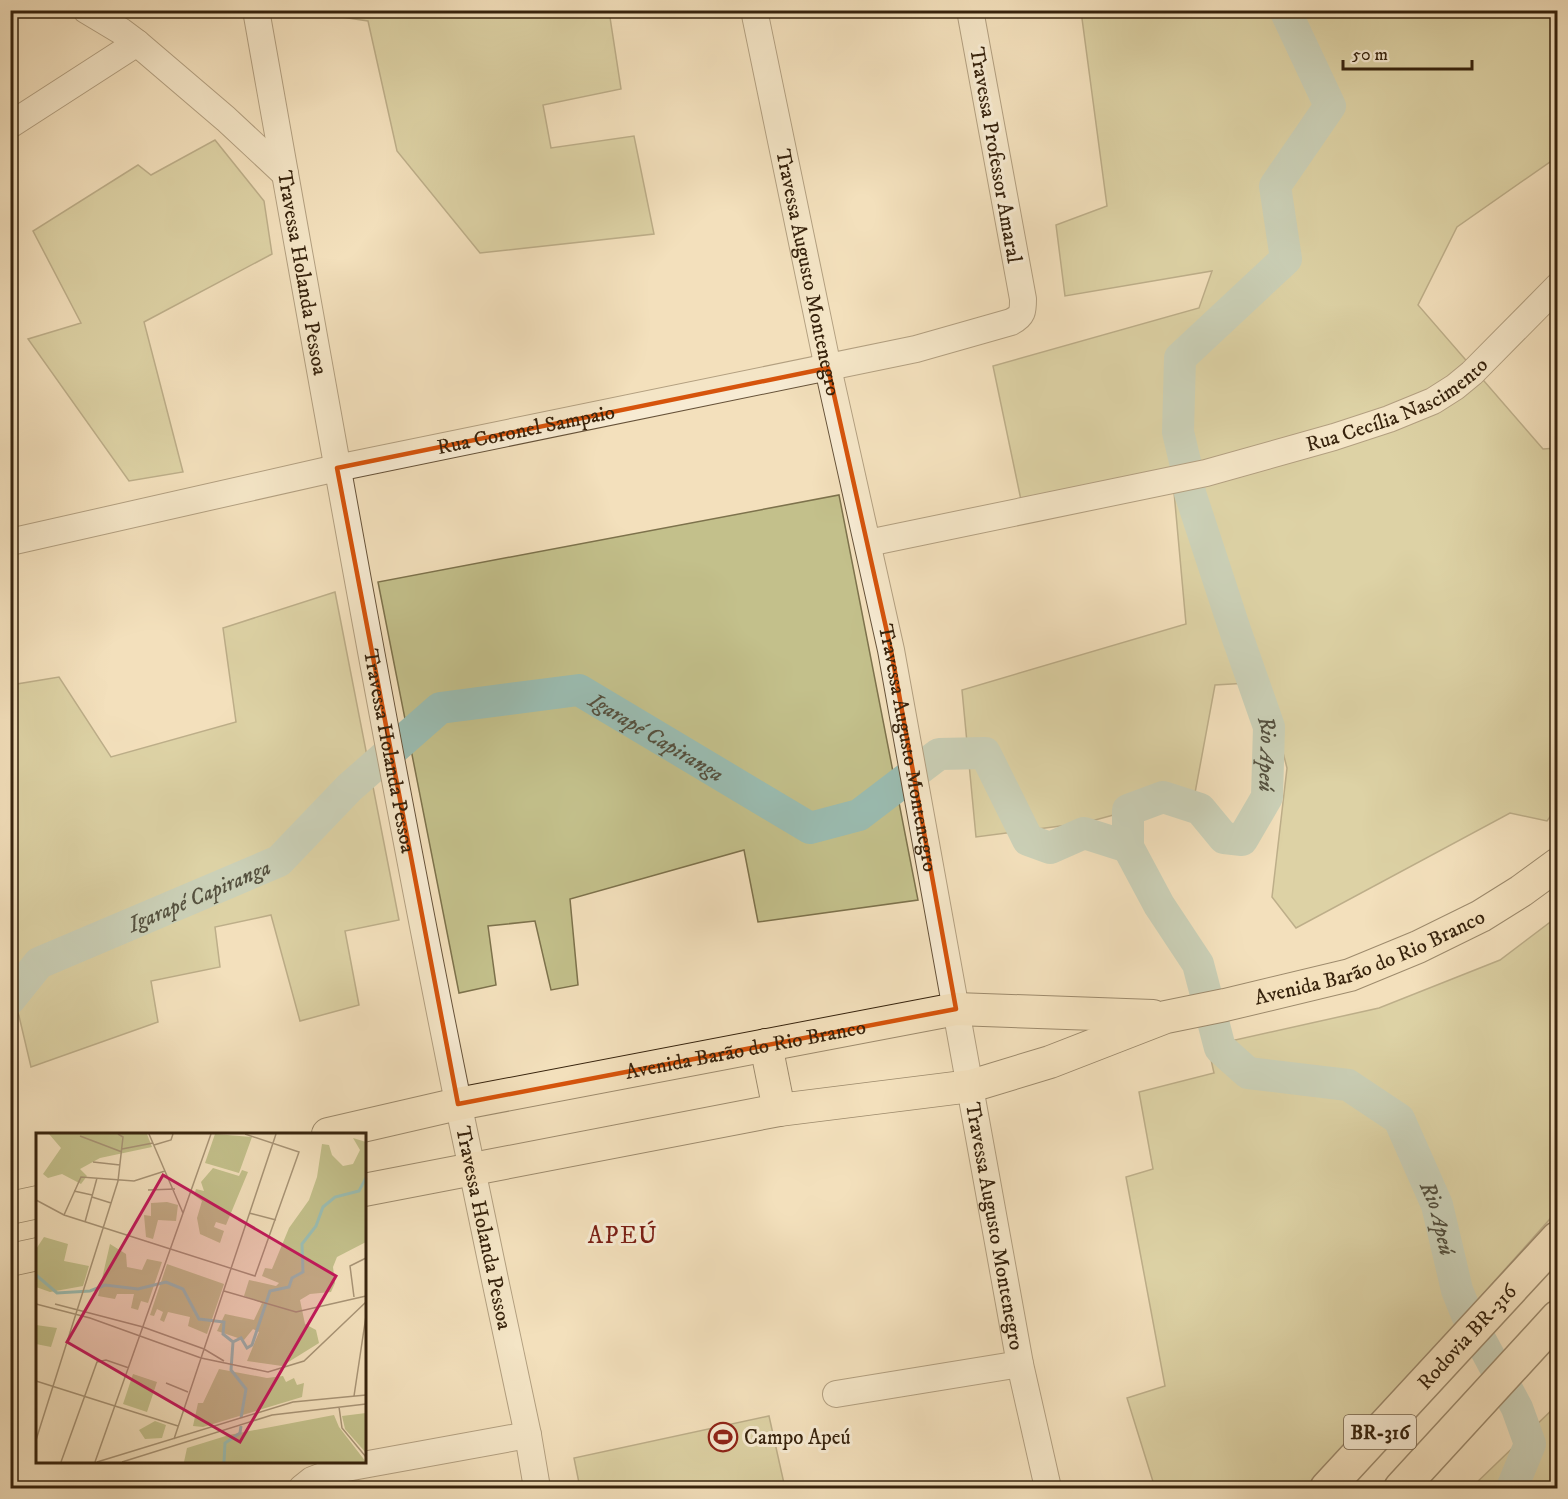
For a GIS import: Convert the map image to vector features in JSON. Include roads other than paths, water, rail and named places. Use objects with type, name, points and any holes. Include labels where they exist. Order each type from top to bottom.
[{"type":"highway","name":"Rodovia BR-316","points":[[1327,1488],[1557,1238]]},
{"type":"highway","name":"BR-316","points":[[1401,1488],[1557,1317]]},
{"type":"main road","name":"Avenida Barão do Rio Branco","points":[[366,1190],[779,1110],[971,1086],[1050,1062],[1176,1015],[1350,975],[1418,947],[1481,916],[1521,891],[1557,864]]},
{"type":"main road","name":"Avenida Barão do Rio Branco","points":[[332,1133],[458,1104],[956,1009],[1176,1015]]},
{"type":"main road","points":[[766,1045],[779,1110]]},
{"type":"main road","points":[[10,1208],[36,1202]]},
{"type":"main road","points":[[10,1260],[36,1254]]},
{"type":"street","points":[[86,10],[137,43],[226,118],[285,174]]},
{"type":"street","name":"Travessa Holanda Pessoa","points":[[256,10],[337,468],[458,1104],[528,1435],[537,1488]]},
{"type":"street","name":"Travessa Augusto Montenegro","points":[[754,10],[828,368],[891,650],[1020,1364],[1048,1488]]},
{"type":"street","name":"Travessa Professor Amaral","points":[[970,10],[1023,298]]},
{"type":"street","points":[[10,125],[137,43]]},
{"type":"street","name":"Rua Cecília Nascimento","points":[[868,543],[1206,473],[1389,419],[1433,401],[1455,387],[1472,373],[1557,286]]},
{"type":"street","name":"Rua Coronel Sampaio","points":[[10,542],[337,468],[916,349],[1011,322],[1020,317],[1023,310],[1023,298]]},
{"type":"street","points":[[836,1394],[1020,1364]]},
{"type":"street","points":[[302,1488],[312,1480],[340,1469],[528,1435]]},
{"type":"waterway","name":"Rio Apeú","points":[[1285,10],[1330,106],[1275,186],[1286,259],[1180,358],[1178,432],[1190,493],[1269,727],[1267,797],[1242,840],[1224,838],[1200,809],[1163,797],[1128,810],[1128,847],[1159,905],[1198,964],[1220,1048],[1248,1073],[1348,1085],[1399,1119],[1437,1205],[1457,1290],[1467,1315],[1517,1408],[1530,1444],[1512,1488]]},
{"type":"waterway","name":"Igarapé Capiranga","points":[[10,999],[39,963],[279,861],[349,788],[440,708],[579,690],[810,828],[859,815],[939,754],[985,753],[1028,840],[1050,848],[1084,833],[1128,847]]},
{"type":"place","name":"Campo Apeú","points":[[723,1437]]},
{"type":"district","name":"APEÚ","points":[[623,1235]]}]
